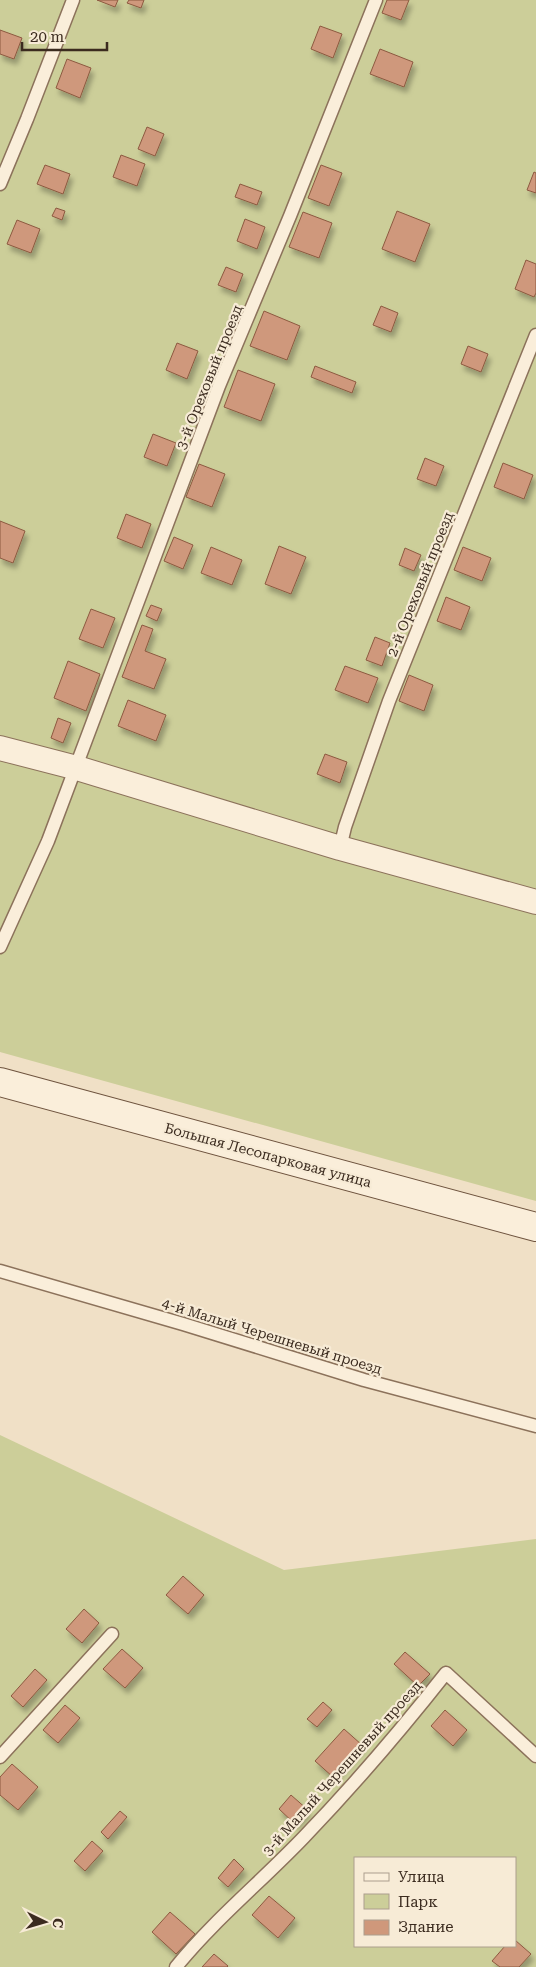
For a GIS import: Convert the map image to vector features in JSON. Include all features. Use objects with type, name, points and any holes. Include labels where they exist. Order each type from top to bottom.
[{"type":"main road","name":"Большая Лесопарковая улица","points":[[0,1082],[536,1227]]},
{"type":"street","points":[[0,748],[77,768],[340,848],[536,902]]},
{"type":"lane","points":[[0,184],[73,0]]},
{"type":"lane","name":"3-й Ореховый проезд","points":[[0,947],[48,841],[77,768],[220,386],[376,0]]},
{"type":"lane","name":"2-й Ореховый проезд","points":[[340,848],[345,827],[389,701],[536,335]]},
{"type":"lane","name":"4-й Малый Черешневый проезд","points":[[0,1271],[184,1324],[364,1380],[536,1426]]},
{"type":"lane","points":[[0,1757],[112,1634]]},
{"type":"lane","name":"3-й Малый Черешневый проезд","points":[[176,1967],[194,1945],[304,1837],[408,1722],[446,1673],[536,1756]]},
{"type":"green space","points":[[0,0],[536,0],[536,1201],[0,1052]]},
{"type":"green space","points":[[0,1435],[284,1570],[536,1539],[536,1967],[0,1967]]},
{"type":"building","points":[[97,0],[118,0],[115,7]]},
{"type":"building","points":[[129,0],[144,0],[141,8],[127,3]]},
{"type":"building","points":[[387,0],[409,0],[401,20],[382,13]]},
{"type":"building","points":[[320,26],[342,34],[333,58],[311,49]]},
{"type":"building","points":[[0,30],[22,38],[14,59],[0,54]]},
{"type":"building","points":[[380,49],[413,62],[404,87],[370,74]]},
{"type":"building","points":[[67,59],[91,68],[80,98],[56,88]]},
{"type":"building","points":[[147,127],[164,134],[155,156],[138,149]]},
{"type":"building","points":[[121,155],[145,164],[137,186],[113,177]]},
{"type":"building","points":[[45,165],[70,174],[63,194],[37,184]]},
{"type":"building","points":[[321,165],[342,173],[329,206],[308,198]]},
{"type":"building","points":[[534,172],[536,173],[536,193],[527,190]]},
{"type":"building","points":[[240,184],[262,192],[257,205],[235,197]]},
{"type":"building","points":[[56,208],[65,211],[62,220],[52,216]]},
{"type":"building","points":[[397,211],[430,224],[415,262],[382,249]]},
{"type":"building","points":[[303,212],[332,223],[319,258],[289,247]]},
{"type":"building","points":[[245,219],[265,227],[257,249],[237,241]]},
{"type":"building","points":[[17,220],[40,229],[31,253],[7,244]]},
{"type":"building","points":[[526,260],[536,264],[536,293],[534,297],[515,289]]},
{"type":"building","points":[[226,267],[243,274],[236,292],[218,285]]},
{"type":"building","points":[[381,306],[398,313],[391,332],[373,325]]},
{"type":"building","points":[[264,311],[300,326],[287,360],[250,346]]},
{"type":"building","points":[[177,343],[198,351],[187,379],[166,370]]},
{"type":"building","points":[[468,346],[488,354],[481,372],[461,364]]},
{"type":"building","points":[[315,366],[356,382],[352,393],[311,377]]},
{"type":"building","points":[[238,370],[275,384],[261,421],[224,407]]},
{"type":"building","points":[[153,434],[176,443],[167,466],[144,457]]},
{"type":"building","points":[[425,458],[444,466],[436,486],[417,479]]},
{"type":"building","points":[[503,463],[533,475],[524,499],[494,487]]},
{"type":"building","points":[[199,464],[225,474],[212,507],[186,497]]},
{"type":"building","points":[[126,514],[151,524],[142,548],[117,538]]},
{"type":"building","points":[[0,521],[25,531],[13,563],[0,558]]},
{"type":"building","points":[[174,537],[193,545],[183,569],[164,561]]},
{"type":"building","points":[[279,546],[306,557],[291,594],[265,584]]},
{"type":"building","points":[[211,547],[242,560],[232,585],[201,573]]},
{"type":"building","points":[[463,547],[491,558],[482,581],[454,570]]},
{"type":"building","points":[[405,548],[421,555],[414,571],[399,565]]},
{"type":"building","points":[[446,597],[470,607],[461,630],[437,621]]},
{"type":"building","points":[[151,605],[162,609],[157,621],[146,616]]},
{"type":"building","points":[[91,609],[115,618],[103,648],[79,639]]},
{"type":"building","points":[[142,625],[153,629],[145,651],[166,659],[154,689],[122,677]]},
{"type":"building","points":[[375,637],[390,643],[382,666],[366,660]]},
{"type":"building","points":[[68,661],[100,674],[86,711],[54,698]]},
{"type":"building","points":[[345,666],[378,678],[368,703],[335,690]]},
{"type":"building","points":[[409,675],[433,685],[424,711],[399,701]]},
{"type":"building","points":[[128,700],[166,715],[156,741],[118,726]]},
{"type":"building","points":[[58,718],[71,723],[63,743],[51,738]]},
{"type":"building","points":[[325,754],[347,762],[340,783],[317,774]]},
{"type":"building","points":[[183,1576],[204,1595],[188,1614],[166,1595]]},
{"type":"building","points":[[84,1609],[99,1623],[82,1643],[66,1629]]},
{"type":"building","points":[[122,1649],[143,1668],[125,1688],[103,1669]]},
{"type":"building","points":[[405,1652],[430,1674],[418,1686],[394,1664]]},
{"type":"building","points":[[35,1669],[47,1680],[23,1707],[11,1696]]},
{"type":"building","points":[[323,1702],[332,1710],[317,1727],[307,1719]]},
{"type":"building","points":[[65,1705],[80,1718],[58,1743],[43,1730]]},
{"type":"building","points":[[445,1710],[467,1730],[453,1746],[431,1726]]},
{"type":"building","points":[[344,1729],[362,1745],[333,1777],[315,1761]]},
{"type":"building","points":[[12,1764],[38,1787],[18,1810],[0,1795],[0,1777]]},
{"type":"building","points":[[291,1795],[308,1810],[295,1824],[279,1809]]},
{"type":"building","points":[[120,1811],[127,1817],[108,1839],[101,1832]]},
{"type":"building","points":[[92,1841],[103,1851],[85,1871],[74,1861]]},
{"type":"building","points":[[234,1859],[244,1869],[228,1887],[218,1878]]},
{"type":"building","points":[[269,1896],[295,1918],[278,1938],[252,1915]]},
{"type":"building","points":[[170,1912],[195,1934],[176,1954],[152,1932]]},
{"type":"building","points":[[516,1941],[531,1954],[519,1967],[500,1967],[492,1961],[504,1947],[516,1947]]},
{"type":"building","points":[[214,1954],[228,1966],[202,1967]]}]
